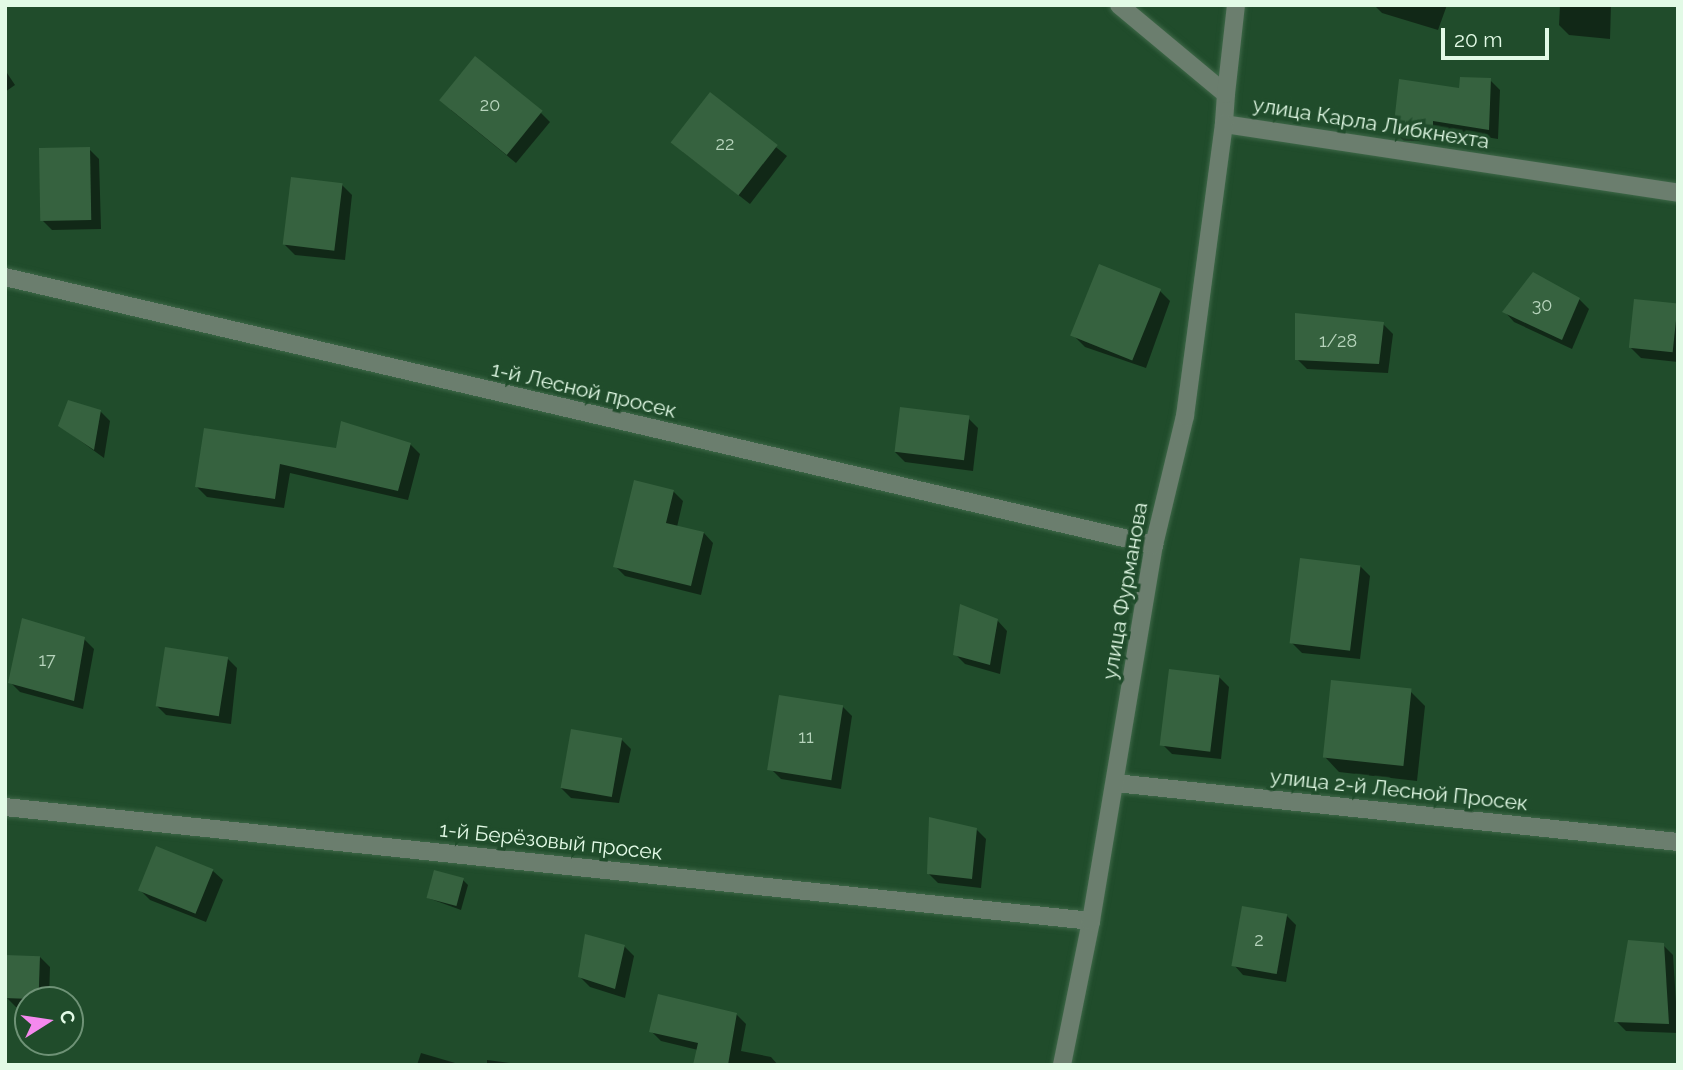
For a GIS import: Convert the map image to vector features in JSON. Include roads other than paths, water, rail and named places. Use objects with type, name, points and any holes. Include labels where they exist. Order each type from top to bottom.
[{"type":"street","name":"улица Карла Либкнехта","points":[[1119,5],[1226,94],[1224,124],[1678,193]]},
{"type":"street","points":[[1226,94],[1236,5]]},
{"type":"street","name":"улица Фурманова","points":[[1062,1065],[1091,920],[1154,545],[1185,416],[1224,124]]},
{"type":"street","name":"1-й Лесной просек","points":[[5,277],[1154,545]]},
{"type":"street","name":"улица 2-й Лесной Просек","points":[[1115,783],[1678,842]]},
{"type":"street","name":"1-й Берёзовый просек","points":[[5,807],[1091,920]]}]
